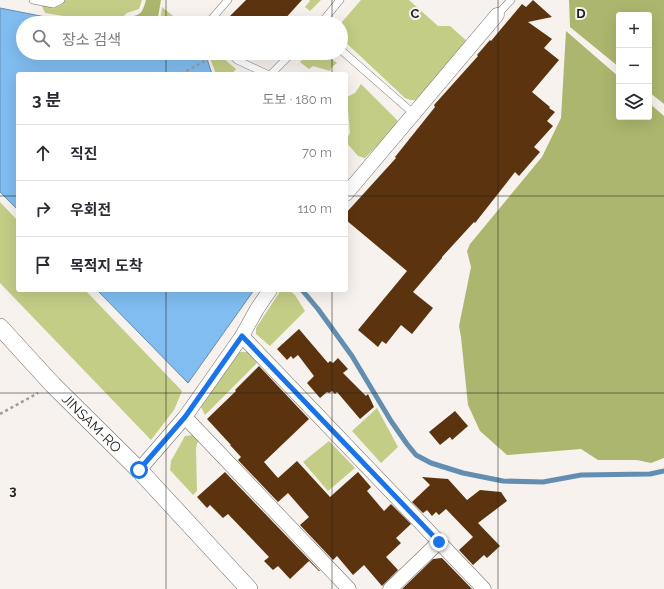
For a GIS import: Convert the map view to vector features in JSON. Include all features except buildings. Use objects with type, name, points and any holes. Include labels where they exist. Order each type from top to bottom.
[{"type":"street","points":[[348,192],[497,15]]},
{"type":"street","points":[[139,470],[185,417],[242,336],[269,292]]},
{"type":"street","name":"JINSAM-RO","points":[[0,327],[54,385],[139,470],[249,589]]},
{"type":"street","points":[[242,336],[484,589]]},
{"type":"street","points":[[185,417],[349,589]]},
{"type":"street","points":[[390,589],[439,542]]},
{"type":"lane","points":[[33,0],[52,4],[60,0]]},
{"type":"lane","points":[[214,16],[228,0]]},
{"type":"lane","points":[[327,16],[340,0]]},
{"type":"lane","points":[[497,15],[511,0]]},
{"type":"lane","points":[[348,56],[414,114]]},
{"type":"lane","points":[[237,60],[263,72]]},
{"type":"lane","points":[[273,72],[285,60]]},
{"type":"path","points":[[185,72],[207,60]]},
{"type":"path","points":[[0,414],[54,385]]},
{"type":"green space","points":[[39,0],[142,0],[139,9],[127,13],[124,16],[64,16],[45,13]]},
{"type":"green space","points":[[146,0],[161,0],[158,16],[131,16],[140,13]]},
{"type":"green space","points":[[309,0],[321,0],[310,11],[305,7],[310,1]]},
{"type":"green space","points":[[361,0],[409,0],[438,26],[450,26],[468,42],[421,98],[417,100],[410,100],[405,98],[348,45],[347,16]]},
{"type":"green space","points":[[569,0],[664,0],[664,104],[652,94],[652,12],[616,12],[616,65],[570,27]]},
{"type":"green space","points":[[162,7],[173,16],[161,16]]},
{"type":"green space","points":[[566,31],[616,74],[616,120],[652,120],[652,106],[664,116],[664,458],[651,463],[637,460],[598,460],[581,449],[507,455],[480,431],[468,405],[459,326],[471,267],[467,251],[470,244],[542,157],[561,118]]},
{"type":"green space","points":[[211,60],[225,60],[236,69],[234,72],[215,72]]},
{"type":"green space","points":[[302,60],[333,60],[337,63],[331,68],[330,71],[313,66],[309,69],[300,62]]},
{"type":"green space","points":[[361,84],[397,120],[397,126],[365,158],[358,156],[348,144],[348,136],[350,133],[348,96],[355,93]]},
{"type":"green space","points":[[0,202],[16,219],[16,292],[87,292],[182,391],[174,410],[151,440],[0,283]]},
{"type":"green space","points":[[280,292],[291,292],[305,311],[270,346],[256,334],[256,328]]},
{"type":"green space","points":[[239,352],[248,352],[257,363],[205,415],[201,407]]},
{"type":"green space","points":[[377,408],[398,447],[381,463],[352,431]]},
{"type":"green space","points":[[193,435],[198,441],[196,448],[197,491],[193,495],[170,470],[171,461],[185,436]]},
{"type":"green space","points":[[329,441],[355,468],[328,491],[303,462]]},
{"type":"water","points":[[0,8],[41,16],[16,16],[16,60],[207,60],[211,72],[16,72],[16,208],[0,192]]},
{"type":"water","points":[[99,292],[253,292],[188,383]]},
{"type":"waterway","points":[[304,292],[352,356],[391,421],[407,444],[416,455],[431,463],[463,473],[503,481],[543,482],[581,475],[650,474],[664,471]]},
{"type":"route","points":[[139,470],[185,417],[242,336],[439,542]]}]
